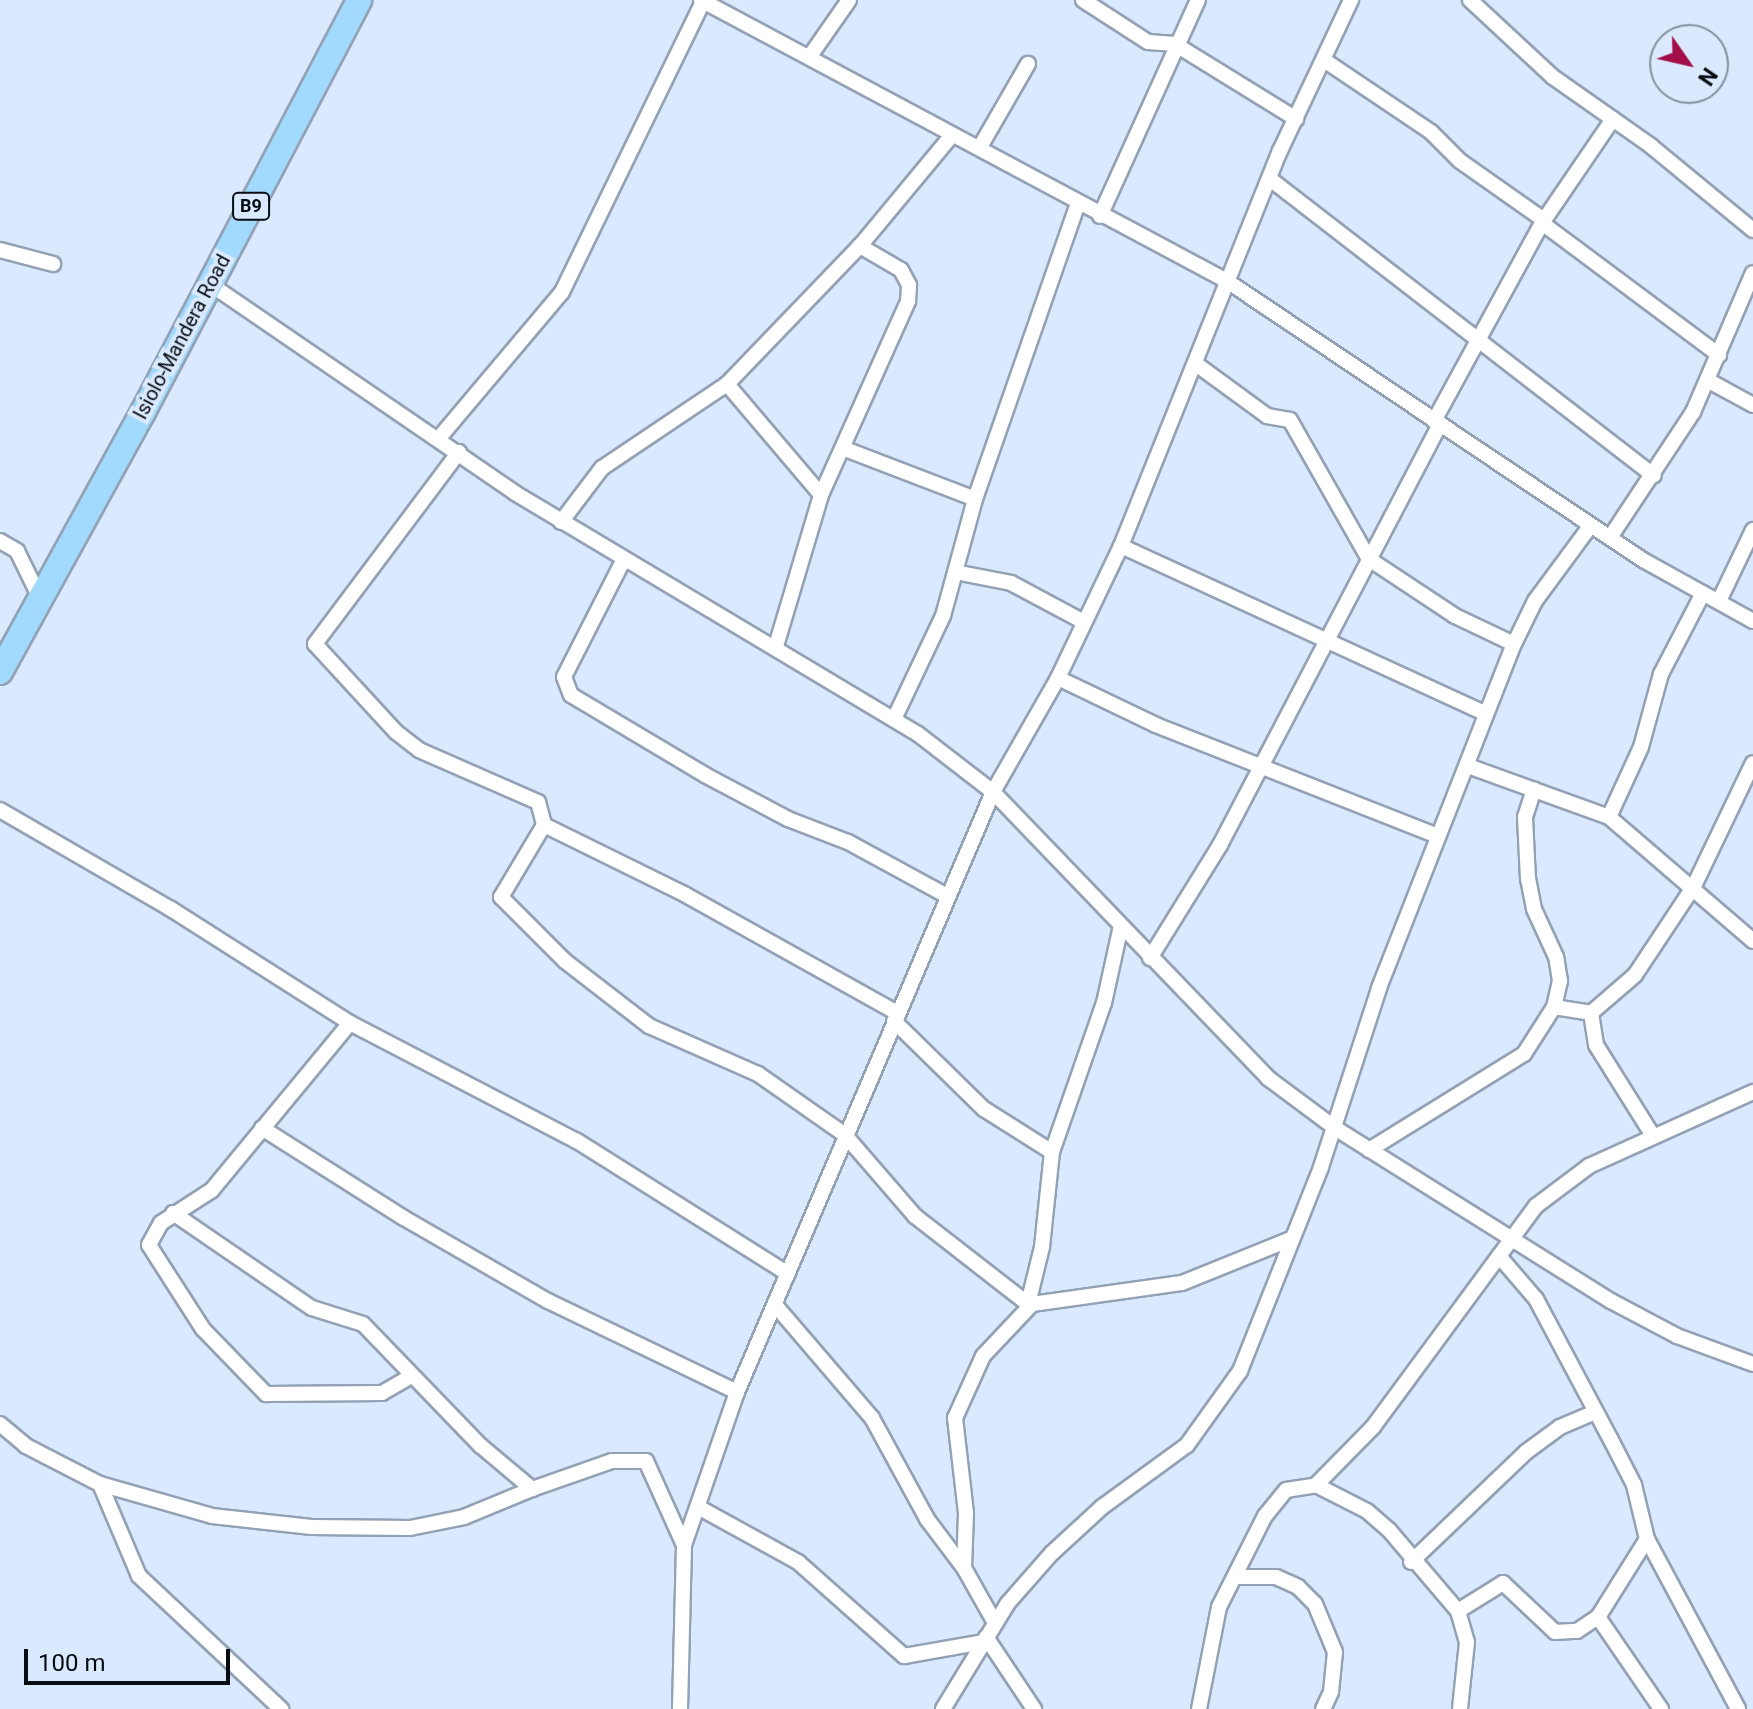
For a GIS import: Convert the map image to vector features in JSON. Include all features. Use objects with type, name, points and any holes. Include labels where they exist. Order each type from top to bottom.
[{"type":"highway","name":"Isiolo-Mandera Road","points":[[0,672],[143,412],[359,0]]},
{"type":"street","points":[[439,438],[562,292],[702,0],[952,135],[980,147],[1100,216],[1227,281],[1591,525],[1753,621]]},
{"type":"street","points":[[810,56],[849,0]]},
{"type":"street","points":[[1083,0],[1148,42],[1178,45],[1296,119]]},
{"type":"street","points":[[1100,216],[1198,0]]},
{"type":"street","points":[[680,1709],[684,1545],[737,1392],[993,792],[1058,678],[1121,546],[1227,281],[1351,0]]},
{"type":"street","points":[[1470,0],[1553,77],[1613,119],[1753,230]]},
{"type":"street","points":[[1324,60],[1431,132],[1460,161],[1719,355]]},
{"type":"street","points":[[980,147],[1028,64]]},
{"type":"street","points":[[1150,958],[1261,767],[1327,643],[1478,336],[1543,221],[1613,119]]},
{"type":"street","points":[[561,522],[602,468],[727,384],[860,246],[952,135]]},
{"type":"street","points":[[1270,179],[1478,336],[1654,476]]},
{"type":"street","points":[[895,717],[934,636],[975,499],[1078,203]]},
{"type":"street","points":[[776,646],[821,495],[845,449],[909,291],[901,270],[860,246]]},
{"type":"street","points":[[0,250],[53,264]]},
{"type":"street","points":[[1611,536],[1654,476],[1709,381],[1753,273]]},
{"type":"street","points":[[210,284],[561,522],[895,717],[993,792],[1120,930],[1268,1078],[1335,1128],[1508,1241],[1677,1336],[1753,1364]]},
{"type":"street","points":[[1196,364],[1267,416],[1290,420],[1369,559],[1455,616],[1514,644]]},
{"type":"street","points":[[1709,381],[1753,405]]},
{"type":"street","points":[[727,384],[821,495]]},
{"type":"street","points":[[845,449],[975,499]]},
{"type":"street","points":[[459,452],[315,644],[396,732],[439,762],[538,802],[544,825],[502,891],[505,902],[565,961],[638,1020],[758,1074],[845,1135],[915,1216],[1030,1304],[1182,1283],[1291,1239]]},
{"type":"street","points":[[943,1709],[995,1623],[1052,1553],[1102,1507],[1187,1445],[1209,1419],[1240,1371],[1335,1128],[1379,988],[1514,644],[1535,601],[1591,525]]},
{"type":"street","points":[[1719,601],[1753,530]]},
{"type":"street","points":[[0,541],[17,551],[40,598]]},
{"type":"street","points":[[1121,546],[1486,714]]},
{"type":"street","points":[[624,559],[564,677],[571,695],[719,783],[788,819],[848,842],[947,896]]},
{"type":"street","points":[[955,572],[1011,583],[1084,622]]},
{"type":"street","points":[[1609,817],[1641,747],[1661,674],[1703,593]]},
{"type":"street","points":[[1058,678],[1261,767],[1438,836]]},
{"type":"street","points":[[1591,1013],[1635,975],[1694,886],[1753,763]]},
{"type":"street","points":[[1468,766],[1609,817],[1694,886],[1753,941]]},
{"type":"street","points":[[1369,1150],[1524,1054],[1554,1007],[1560,981],[1556,957],[1534,909],[1528,879],[1525,817],[1534,789]]},
{"type":"street","points":[[0,810],[171,909],[350,1023],[577,1141],[788,1274]]},
{"type":"street","points":[[544,825],[686,895],[895,1017],[984,1109],[1052,1152]]},
{"type":"street","points":[[964,1568],[966,1513],[955,1418],[983,1356],[1025,1317],[1030,1304],[1042,1247],[1052,1152],[1104,1003],[1120,930]]},
{"type":"street","points":[[1554,1007],[1591,1013]]},
{"type":"street","points":[[1591,1013],[1596,1045],[1653,1136]]},
{"type":"street","points":[[350,1023],[212,1190],[173,1213],[155,1231],[151,1254],[203,1329],[266,1394],[382,1393],[411,1376]]},
{"type":"street","points":[[1199,1709],[1219,1607],[1275,1500],[1286,1490],[1316,1485],[1373,1427],[1508,1241],[1563,1183],[1653,1136],[1753,1092]]},
{"type":"street","points":[[262,1128],[404,1218],[560,1307],[737,1392]]},
{"type":"street","points":[[173,1213],[312,1308],[363,1324],[395,1352],[411,1376],[532,1489]]},
{"type":"street","points":[[1499,1256],[1536,1299],[1634,1485],[1647,1539],[1738,1709]]},
{"type":"street","points":[[776,1306],[872,1418],[932,1527],[964,1568],[995,1623]]},
{"type":"street","points":[[1411,1562],[1526,1452],[1560,1427],[1595,1412]]},
{"type":"street","points":[[0,1424],[26,1446],[100,1484],[212,1516],[311,1527],[410,1528],[464,1517],[612,1461],[646,1461],[684,1545]]},
{"type":"street","points":[[100,1484],[139,1576],[281,1709]]},
{"type":"street","points":[[1316,1485],[1367,1511],[1389,1530],[1411,1562],[1458,1611],[1467,1642],[1460,1709]]},
{"type":"street","points":[[698,1507],[798,1562],[904,1656],[984,1640]]},
{"type":"street","points":[[1458,1611],[1503,1583],[1555,1632],[1577,1631],[1598,1617],[1647,1539]]},
{"type":"street","points":[[1236,1577],[1276,1577],[1298,1587],[1315,1604],[1335,1652],[1331,1692],[1323,1709]]},
{"type":"street","points":[[1598,1617],[1661,1709]]},
{"type":"street","points":[[984,1640],[1034,1709]]}]
